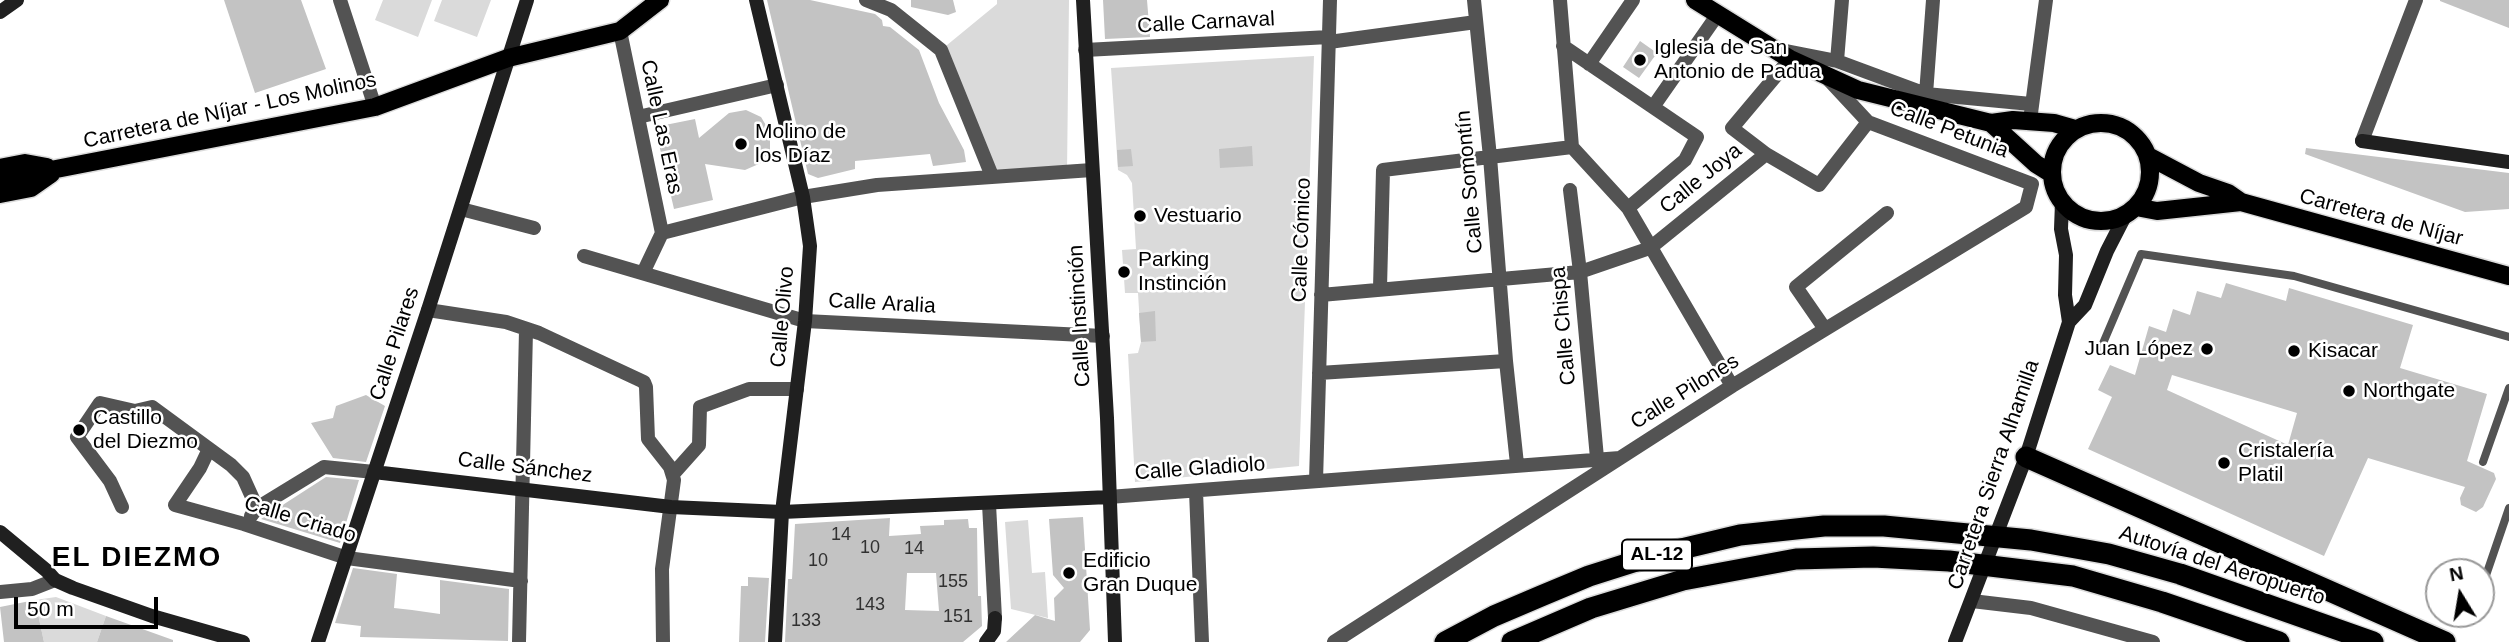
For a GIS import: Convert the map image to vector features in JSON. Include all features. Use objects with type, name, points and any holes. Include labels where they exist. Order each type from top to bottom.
[{"type":"highway","points":[[2026,457],[2445,642]]},
{"type":"highway","name":"Autovía del Aeropuerto","points":[[1445,642],[1494,616],[1589,576],[1652,556],[1740,535],[1824,526],[1884,526],[1996,536],[2096,552],[2180,574],[2373,642]]},
{"type":"highway","name":"AL-12","points":[[1512,642],[1611,600],[1683,580],[1796,559],[1873,557],[1985,565],[2073,576],[2162,602],[2279,642]]},
{"type":"main road","name":"Carretera de Níjar - Los Molinos","points":[[0,180],[375,107],[508,58],[620,30],[660,0]]},
{"type":"main road","points":[[1695,0],[1790,60],[1827,78],[1858,90],[1925,100],[1991,123],[2052,177],[2062,202],[2080,217],[2092,221],[2115,219],[2131,211],[2148,187],[2151,175],[2148,156],[2140,142],[2122,127],[2098,122],[2076,130],[2059,146],[2054,157],[2052,177]]},
{"type":"main road","points":[[1991,123],[2013,120],[2031,113],[2076,130]]},
{"type":"main road","name":"Carretera de Níjar","points":[[2148,156],[2199,183],[2228,193],[2241,202],[2509,276]]},
{"type":"main road","points":[[0,168],[25,163],[57,169]]},
{"type":"main road","points":[[0,194],[31,188],[57,169]]},
{"type":"main road","name":"Carretera de Níjar","points":[[2131,211],[2157,211],[2241,202]]},
{"type":"street","points":[[0,12],[17,0]]},
{"type":"street","points":[[340,0],[375,107]]},
{"type":"street","name":"Calle Pilares","points":[[318,642],[527,0]]},
{"type":"street","name":"Calle Olivo","points":[[757,0],[803,197],[810,246],[805,321],[782,512],[775,642]]},
{"type":"street","points":[[866,0],[891,10],[941,50],[992,176]]},
{"type":"street","name":"Calle Instinción","points":[[1083,0],[1103,336],[1114,638]]},
{"type":"street","name":"Calle Cómico","points":[[1316,481],[1330,0]]},
{"type":"street","name":"Calle Somontín","points":[[1474,0],[1517,464]]},
{"type":"street","points":[[1560,0],[1572,147],[1628,208],[1732,386]]},
{"type":"street","points":[[1588,64],[1633,0]]},
{"type":"street","points":[[1837,61],[1842,0]]},
{"type":"street","points":[[1925,100],[1933,0]]},
{"type":"street","points":[[1774,49],[1837,61],[1925,100],[2031,113],[2046,0]]},
{"type":"street","points":[[2416,0],[2362,141],[2509,162]]},
{"type":"street","points":[[1653,107],[1718,14]]},
{"type":"street","name":"Calle Carnaval","points":[[1085,50],[1329,40],[1476,22]]},
{"type":"street","name":"Calle Las Eras","points":[[620,30],[662,233]]},
{"type":"street","points":[[1563,46],[1697,137],[1685,160],[1628,208]]},
{"type":"street","name":"Calle Joya","points":[[1321,295],[1580,272],[1650,248],[1766,154],[1732,128],[1790,60]]},
{"type":"street","name":"Calle Petunia","points":[[1827,78],[1868,122],[2032,184]]},
{"type":"street","points":[[638,117],[777,85]]},
{"type":"street","points":[[1766,154],[1819,185],[1868,122]]},
{"type":"street","points":[[1380,288],[1383,170],[1572,147]]},
{"type":"street","points":[[643,273],[662,233],[803,197],[877,185],[1093,170]]},
{"type":"street","points":[[2032,184],[2052,177]]},
{"type":"street","name":"Calle Pilones","points":[[1334,642],[1732,386],[2026,207],[2032,184]]},
{"type":"street","name":"Calle Chispa","points":[[1570,190],[1597,458]]},
{"type":"street","name":"Carretera Sierra Alhamilla","points":[[2062,202],[2061,229],[2066,255],[2065,295],[2069,322]]},
{"type":"street","points":[[461,209],[534,228]]},
{"type":"street","name":"Carretera Sierra Alhamilla","points":[[1955,642],[2026,457],[2069,322],[2085,305],[2107,251],[2131,211]]},
{"type":"street","points":[[1825,329],[1796,287],[1887,213]]},
{"type":"street","name":"Calle Aralia","points":[[584,256],[805,321],[1103,336]]},
{"type":"street","points":[[428,310],[506,322],[540,333],[644,382],[648,439],[674,473]]},
{"type":"street","points":[[519,642],[526,330]]},
{"type":"street","points":[[1319,373],[1506,360]]},
{"type":"street","points":[[663,642],[662,569],[674,473],[699,445],[700,407],[748,389],[797,389]]},
{"type":"street","points":[[122,507],[110,481],[76,437],[100,404],[135,411],[152,407],[231,465],[243,477],[257,508]]},
{"type":"street","name":"Calle Criado","points":[[209,449],[200,468],[175,505],[244,524],[347,558],[521,581]]},
{"type":"street","name":"Calle Gladiolo","points":[[782,512],[1109,497],[1620,458]]},
{"type":"street","points":[[244,524],[257,508],[324,467],[374,472]]},
{"type":"street","name":"Calle Sánchez","points":[[374,472],[671,507],[782,512]]},
{"type":"street","points":[[1196,491],[1202,642]]},
{"type":"street","points":[[986,642],[994,631],[995,618],[989,503]]},
{"type":"street","points":[[0,532],[55,580],[222,639],[243,642]]},
{"type":"street","points":[[0,592],[32,589],[55,580]]},
{"type":"street","points":[[1972,601],[2031,608],[2153,642]]},
{"type":"lane","points":[[2101,348],[2141,254],[2294,275],[2509,337]]},
{"type":"lane","points":[[2483,462],[2509,388]]},
{"type":"lane","points":[[2492,558],[2509,508]]},
{"type":"shaded area","points":[[383,0],[432,0],[418,37],[375,20]]},
{"type":"shaded area","points":[[442,0],[491,0],[477,37],[434,21]]},
{"type":"shaded area","points":[[997,0],[1069,0],[1067,172],[992,176],[941,50],[997,4]]},
{"type":"shaded area","points":[[1314,56],[1299,466],[1135,482],[1128,354],[1138,353],[1141,342],[1138,293],[1125,293],[1122,250],[1136,249],[1132,183],[1127,175],[1118,170],[1111,68]]},
{"type":"shaded area","points":[[1028,520],[1032,573],[1045,572],[1048,618],[1011,609],[1005,522]]},
{"type":"shaded area","points":[[56,597],[106,616],[97,642],[44,642],[35,600]]},
{"type":"building","points":[[224,0],[301,0],[326,69],[255,93]]},
{"type":"building","points":[[767,0],[810,0],[875,14],[882,20],[883,26],[890,27],[919,50],[939,103],[964,150],[966,162],[933,166],[930,154],[855,161],[855,169],[818,178],[808,174]]},
{"type":"building","points":[[911,0],[953,0],[956,12],[948,15],[911,7]]},
{"type":"building","points":[[1103,0],[1147,0],[1150,37],[1105,39]]},
{"type":"building","points":[[2509,0],[2509,28],[2440,1]]},
{"type":"building","name":"Iglesia de San Antonio de Padua","points":[[1640,41],[1657,53],[1639,78],[1623,67]]},
{"type":"building","points":[[746,110],[761,117],[770,132],[770,149],[761,163],[745,170],[705,164],[713,200],[674,209],[655,127],[695,119],[699,138],[729,113]]},
{"type":"building","points":[[1252,146],[1253,166],[1220,168],[1219,149]]},
{"type":"building","points":[[2306,148],[2509,173],[2509,209],[2465,212],[2305,154]]},
{"type":"building","points":[[1131,149],[1133,166],[1118,167],[1117,150]]},
{"type":"building","points":[[2226,283],[2286,301],[2289,288],[2413,325],[2400,368],[2487,394],[2467,461],[2494,473],[2496,479],[2483,507],[2476,512],[2461,505],[2460,498],[2465,487],[2368,458],[2324,556],[2088,449],[2112,397],[2098,390],[2110,365],[2135,375],[2149,326],[2166,332],[2173,309],[2190,315],[2197,291],[2221,298]],"holes":[[[2172,375],[2297,413],[2288,445],[2167,390]]]},
{"type":"building","points":[[1155,311],[1156,341],[1141,342],[1139,313]]},
{"type":"building","points":[[366,395],[385,406],[366,462],[333,458],[311,423],[333,418],[336,406]]},
{"type":"building","points":[[326,477],[359,480],[340,543],[261,519]]},
{"type":"building","name":"Edificio Gran Duque","points":[[1083,517],[1090,630],[1080,642],[1006,642],[1035,615],[1055,621],[1054,598],[1064,588],[1053,575],[1049,519]]},
{"type":"building","points":[[890,518],[889,536],[921,534],[920,526],[944,525],[944,520],[968,519],[969,528],[977,528],[978,596],[981,596],[982,626],[963,642],[785,642],[788,579],[792,579],[795,524]],"holes":[[[907,573],[936,573],[939,611],[905,610]]]},
{"type":"building","points":[[353,568],[397,574],[394,608],[440,614],[440,580],[509,589],[508,641],[360,637],[361,626],[335,623]]},
{"type":"building","points":[[748,577],[769,578],[765,642],[739,642],[741,586],[748,586]]},
{"type":"building","points":[[35,600],[44,642],[4,642],[0,607]]},
{"type":"building","points":[[106,616],[173,640],[173,642],[97,642]]},
{"type":"place","name":"Iglesia de San Antonio de Padua","points":[[1640,60]]},
{"type":"place","name":"Molino de los Díaz","points":[[741,144]]},
{"type":"place","name":"Vestuario","points":[[1140,216]]},
{"type":"place","name":"Parking Instinción","points":[[1124,272]]},
{"type":"place","name":"Juan López","points":[[2207,349]]},
{"type":"place","name":"Kisacar","points":[[2294,351]]},
{"type":"place","name":"Northgate","points":[[2349,391]]},
{"type":"place","name":"Castillo del Diezmo","points":[[79,430]]},
{"type":"place","name":"Cristalería Platil","points":[[2224,463]]},
{"type":"place","name":"Edificio Gran Duque","points":[[1069,573]]},
{"type":"district","name":"EL DIEZMO","points":[[137,558]]}]
